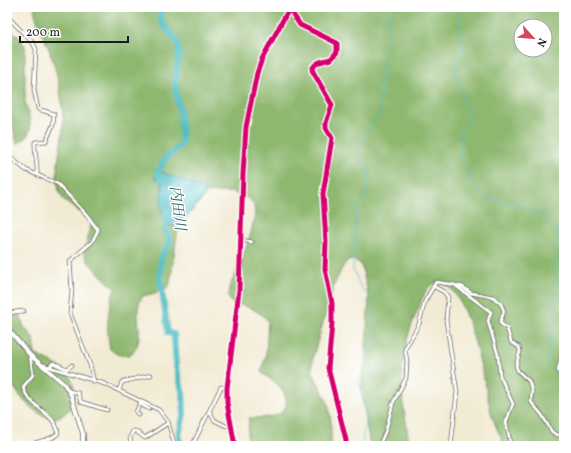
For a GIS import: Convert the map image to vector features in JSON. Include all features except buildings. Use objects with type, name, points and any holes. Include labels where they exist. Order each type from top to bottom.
[{"type":"street","points":[[235,446],[227,403],[227,388],[239,290],[246,127],[252,96],[262,59],[290,8]]},
{"type":"street","points":[[290,8],[300,25],[337,43],[337,52],[331,59],[318,63],[313,66],[312,70],[332,105],[326,123],[326,128],[332,138],[323,194],[326,269],[332,302],[332,324],[328,368],[346,440],[346,446]]},
{"type":"street","points":[[7,16],[33,43],[36,49],[35,98],[38,109],[54,114],[53,125],[46,141]]},
{"type":"street","points":[[37,174],[38,164],[34,151],[35,142],[46,141],[51,143]]},
{"type":"street","points":[[7,155],[26,170],[58,184],[86,214],[98,230],[92,242],[70,261],[72,290],[70,313],[90,365],[94,382]]},
{"type":"street","points":[[241,240],[252,242]]},
{"type":"street","points":[[379,446],[386,430],[393,403],[406,378],[407,360],[405,349],[419,324],[425,301],[436,282],[463,287],[471,293],[493,298],[501,304],[504,311],[500,323],[507,328],[511,342],[518,347],[520,351],[516,366],[518,371],[529,380],[532,391],[531,402],[542,415],[552,432],[557,435],[564,434]]},
{"type":"street","points":[[454,285],[491,312],[488,322],[498,355],[500,376],[513,404],[506,422],[511,446]]},
{"type":"street","points":[[433,286],[444,292],[448,297],[446,320],[457,392],[451,446]]},
{"type":"street","points":[[7,313],[24,311]]},
{"type":"street","points":[[7,328],[30,355],[64,384],[69,392],[80,422],[83,446]]},
{"type":"street","points":[[564,348],[558,370],[564,382]]},
{"type":"street","points":[[29,446],[55,437],[58,433],[58,428],[47,415],[25,394],[24,387],[32,376],[30,355]]},
{"type":"street","points":[[50,366],[53,363],[67,369],[72,365]]},
{"type":"street","points":[[41,365],[50,366],[119,390],[149,409]]},
{"type":"street","points":[[119,390],[122,382],[151,375]]},
{"type":"street","points":[[192,446],[221,387],[227,388]]},
{"type":"street","points":[[69,392],[78,393],[81,402],[107,410]]},
{"type":"street","points":[[139,415],[136,412],[141,403]]},
{"type":"street","points":[[141,403],[159,410],[168,423],[175,446]]},
{"type":"street","points":[[210,411],[214,420],[226,426]]},
{"type":"street","points":[[131,446],[130,437],[133,431],[136,431],[145,438],[168,423]]},
{"type":"street","points":[[509,441],[515,446]]},
{"type":"street","points":[[528,446],[533,444],[535,446]]},
{"type":"green space","points":[[34,7],[564,7],[564,446],[505,446],[492,416],[472,332],[463,309],[453,291],[442,283],[429,287],[423,297],[414,318],[405,349],[402,371],[402,392],[409,446],[370,446],[361,391],[365,363],[369,297],[361,264],[354,260],[347,261],[334,285],[313,357],[312,371],[328,403],[331,421],[331,446],[247,446],[249,418],[271,417],[281,413],[286,404],[286,399],[280,387],[261,372],[266,355],[268,321],[252,309],[243,305],[232,303],[228,297],[229,288],[242,259],[251,233],[255,214],[254,205],[248,198],[231,192],[204,193],[195,197],[178,227],[170,284],[166,290],[143,296],[139,302],[138,308],[139,336],[136,348],[133,352],[125,356],[115,353],[110,349],[108,319],[110,304],[115,289],[89,263],[84,253],[92,221],[65,201],[59,191],[57,173],[63,116],[59,82],[50,52],[39,27]]},
{"type":"green space","points":[[7,27],[17,35],[25,46],[25,102],[30,120],[30,130],[27,137],[17,144],[7,97]]},
{"type":"green space","points":[[7,314],[20,315],[24,327],[33,337],[35,354],[59,367],[70,377],[73,384],[74,398],[68,411],[62,416],[56,418],[48,417],[35,411],[24,401],[9,380],[7,375],[6,360]]},
{"type":"water","points":[[156,170],[205,189],[202,191],[206,195],[178,227],[164,225],[161,203],[162,182],[155,178]]},
{"type":"waterway","name":"内田川","points":[[160,178],[157,174],[165,159],[182,144],[180,113],[175,88],[179,52],[177,41],[161,22],[160,16],[163,7]]},
{"type":"waterway","points":[[362,446],[364,428],[369,418],[359,383],[373,338],[375,303],[360,286],[353,269],[357,207],[364,198],[368,188],[369,175],[358,149],[367,130],[379,115],[382,69],[388,38],[388,7]]},
{"type":"waterway","points":[[451,7],[458,14],[463,48],[458,56],[457,74],[466,105],[471,114],[466,126],[461,131],[460,136],[462,144],[460,157],[468,169],[472,184],[478,192],[487,198],[531,209],[543,216],[556,230],[559,237],[555,259],[557,306],[551,322],[552,330],[547,361],[549,367],[556,373],[564,387]]},
{"type":"waterway","name":"内田川","points":[[165,217],[165,229],[170,241],[161,257],[160,276],[168,333],[174,334],[176,366],[183,394],[184,413],[179,435],[180,446]]},
{"type":"waterway","points":[[557,230],[564,232]]},
{"type":"cycle path","points":[[235,446],[227,403],[227,388],[239,290],[246,127],[257,73],[262,59],[290,7]]},
{"type":"cycle path","points":[[290,10],[300,25],[337,43],[337,52],[331,59],[322,61],[315,65],[312,70],[332,105],[326,123],[326,128],[332,138],[323,194],[326,242],[325,269],[332,303],[332,324],[328,368],[346,440],[346,446]]}]
